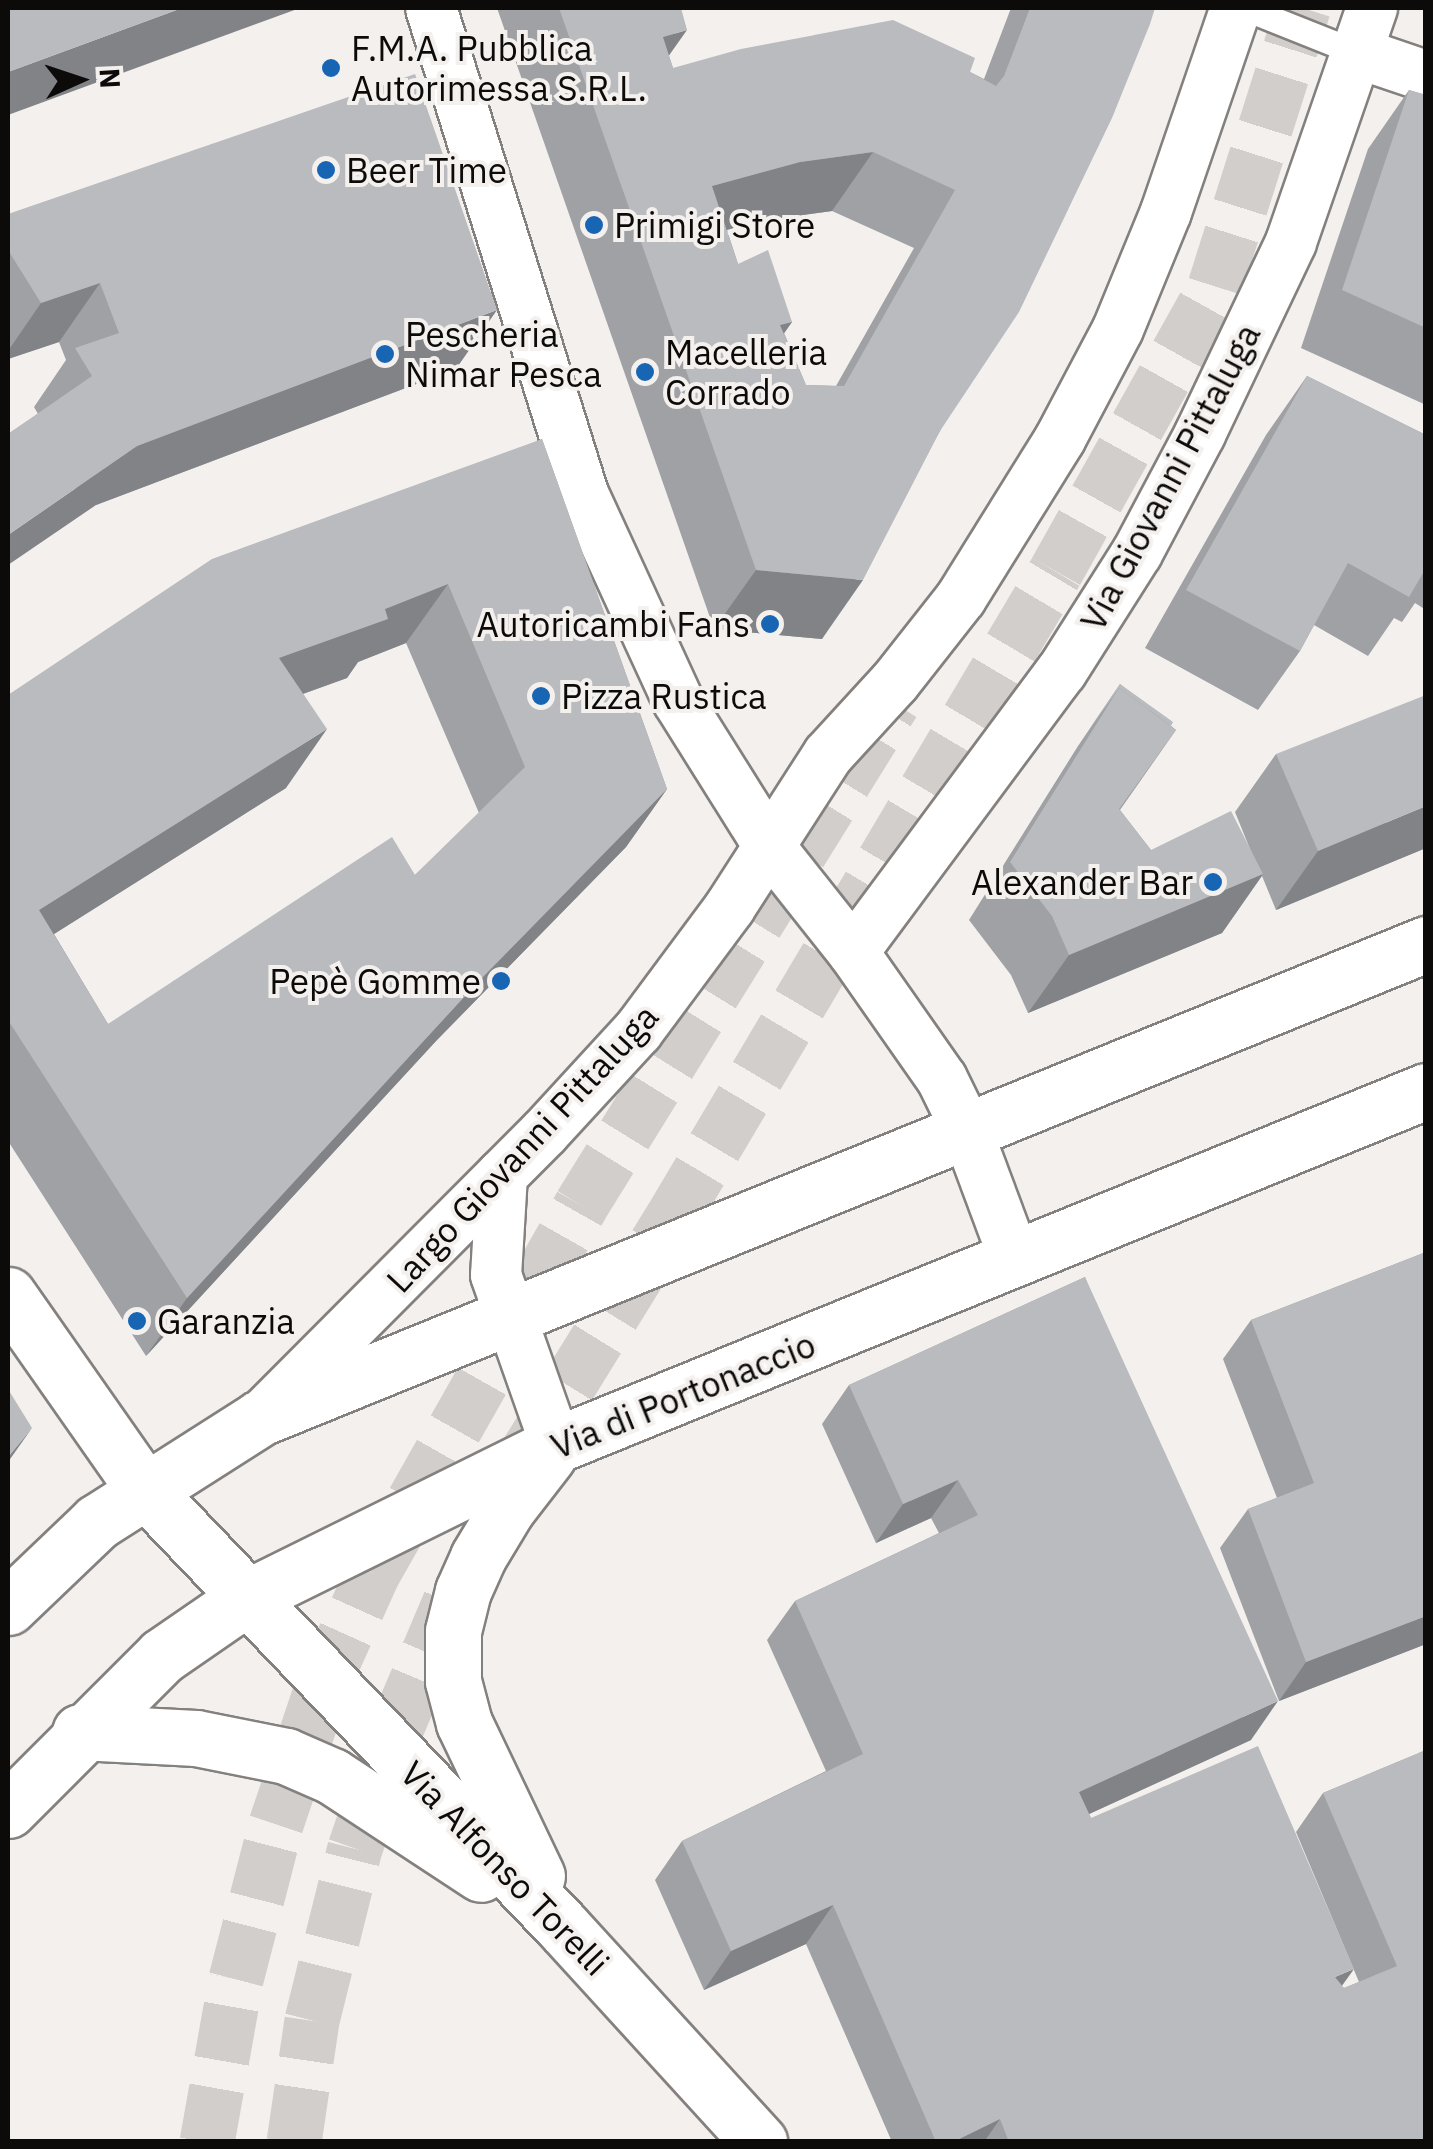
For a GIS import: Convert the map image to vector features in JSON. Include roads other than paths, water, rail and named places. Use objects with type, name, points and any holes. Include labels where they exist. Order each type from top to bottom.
[{"type":"main road","points":[[8,1607],[74,1540],[144,1490],[260,1418],[1426,944]]},
{"type":"main road","name":"Via di Portonaccio","points":[[8,1810],[80,1732],[162,1656],[246,1598],[556,1445],[1426,1091]]},
{"type":"main road","name":"Via Alfonso Torelli","points":[[8,1294],[144,1490],[563,1927],[760,2142]]},
{"type":"main road","points":[[556,1445],[507,1509],[463,1591],[453,1630],[453,1681],[464,1723],[563,1927]]},
{"type":"main road","points":[[80,1732],[196,1738],[236,1744],[310,1766],[563,1927]]},
{"type":"street","points":[[431,8],[583,494],[678,701],[716,768],[769,846],[918,1042],[966,1128],[1015,1260]]},
{"type":"street","points":[[769,846],[828,755],[895,682],[961,598],[1060,439],[1146,265],[1236,8]]},
{"type":"street","points":[[1365,30],[1426,76]]},
{"type":"street","name":"Via Giovanni Pittaluga","points":[[853,952],[1062,671],[1137,553],[1200,434],[1291,242],[1365,30]]},
{"type":"street","name":"Largo Giovanni Pittaluga","points":[[260,1418],[502,1175],[638,1030],[769,846]]},
{"type":"street","points":[[502,1175],[494,1248],[496,1275],[556,1445]]},
{"type":"lane","points":[[1245,8],[1365,30]]},
{"type":"tunnel","points":[[525,1456],[672,1218],[1056,571],[1215,286],[1303,8]]},
{"type":"tunnel","points":[[207,2142],[236,1979],[276,1824],[323,1684],[373,1573],[581,1205],[893,702]]},
{"type":"tunnel","points":[[294,2142],[312,2020],[355,1848],[396,1729],[455,1590]]},
{"type":"place","name":"F.M.A. Pubblica Autorimessa S.R.L.","points":[[331,68]]},
{"type":"place","name":"Beer Time","points":[[326,170]]},
{"type":"place","name":"Primigi Store","points":[[594,225]]},
{"type":"place","name":"Pescheria Nimar Pesca","points":[[385,354]]},
{"type":"place","name":"Macelleria Corrado","points":[[645,372]]},
{"type":"place","name":"Autoricambi Fans","points":[[770,624]]},
{"type":"place","name":"Pizza Rustica","points":[[541,696]]},
{"type":"place","name":"Alexander Bar","points":[[1213,882]]},
{"type":"place","name":"Pepè Gomme","points":[[501,981]]},
{"type":"place","name":"Garanzia","points":[[137,1321]]}]
